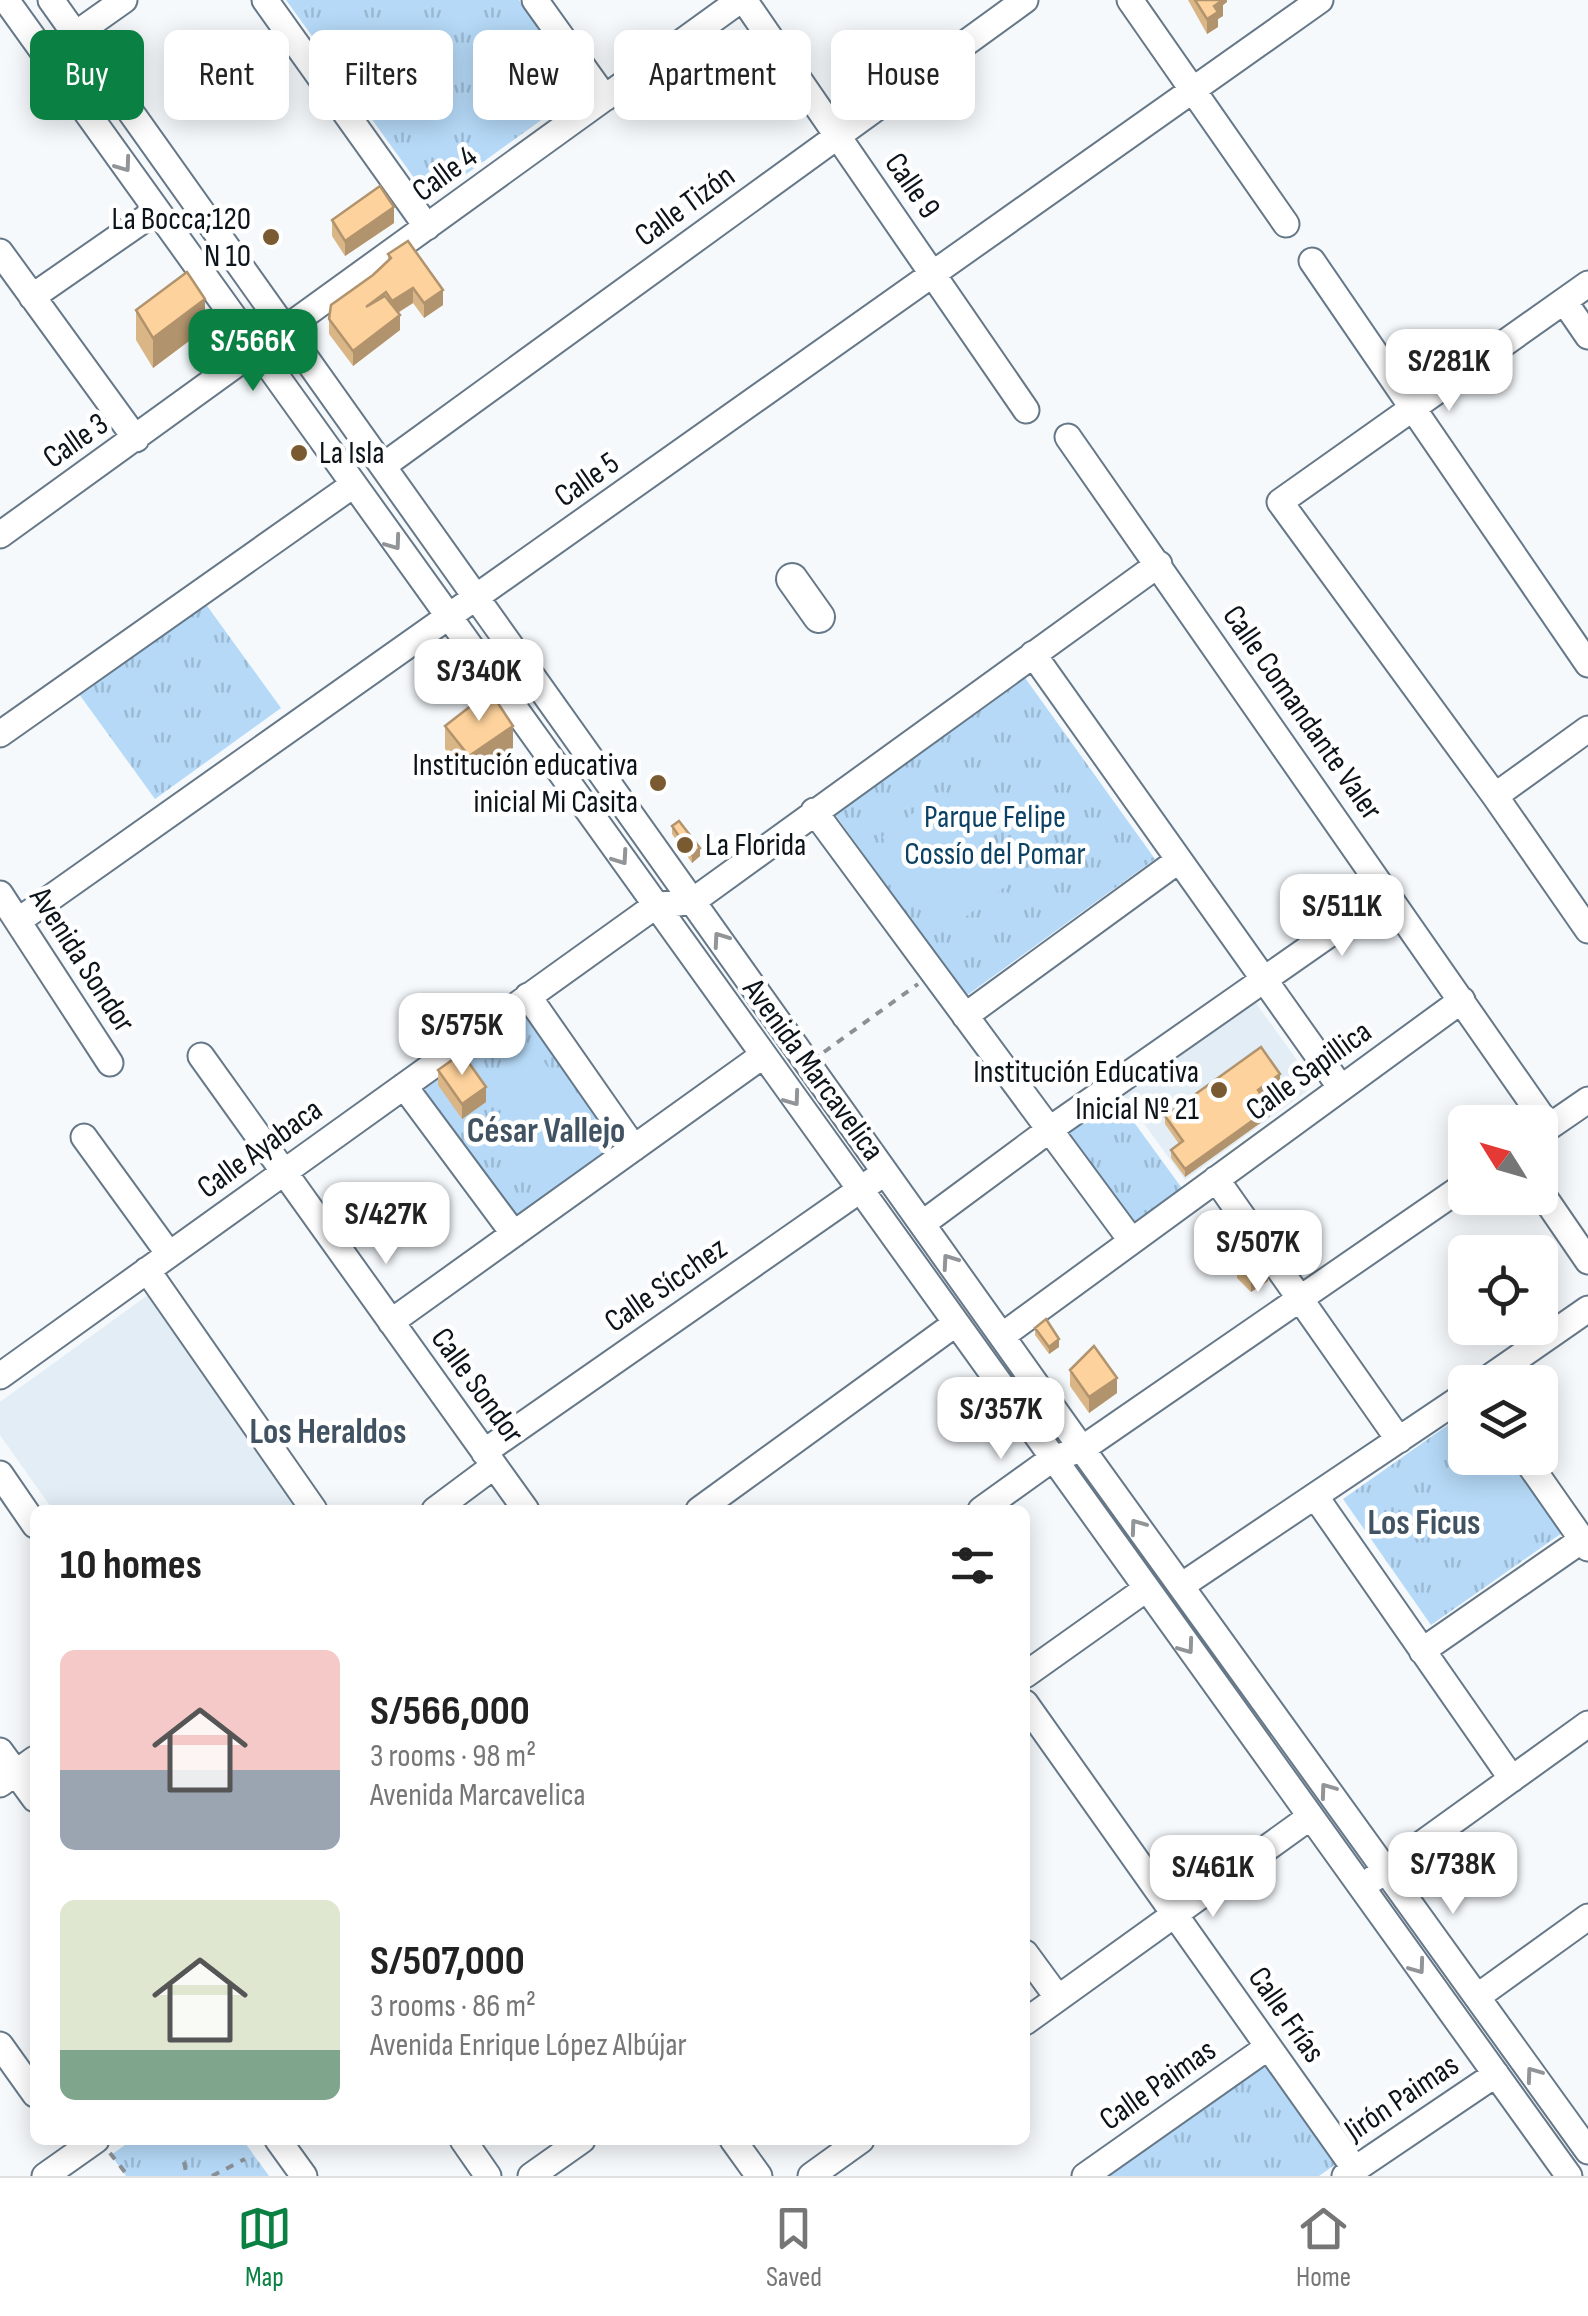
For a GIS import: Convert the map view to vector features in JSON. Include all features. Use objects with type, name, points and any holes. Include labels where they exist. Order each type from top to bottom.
[{"type":"main road","points":[[792,579],[819,617]]},
{"type":"street","name":"Avenida Marcavelica","points":[[6,0],[30,34]]},
{"type":"street","name":"Avenida Marcavelica","points":[[51,0],[73,30]]},
{"type":"street","points":[[82,30],[124,0]]},
{"type":"street","points":[[266,0],[427,227]]},
{"type":"street","points":[[534,0],[605,98]]},
{"type":"street","name":"Calle 4","points":[[286,329],[742,0]]},
{"type":"street","name":"Calle 9","points":[[742,0],[1026,410]]},
{"type":"street","name":"Calle Tizón","points":[[382,466],[1025,0]]},
{"type":"street","points":[[1130,0],[1286,224]]},
{"type":"street","name":"Calle 5","points":[[18,921],[1320,0]]},
{"type":"street","name":"Avenida Marcavelica","points":[[91,120],[1569,2176]]},
{"type":"street","name":"Avenida Marcavelica","points":[[136,120],[1082,1449],[1588,2151]]},
{"type":"street","points":[[32,297],[156,211]]},
{"type":"street","points":[[0,252],[136,439]]},
{"type":"street","points":[[1312,261],[1588,664]]},
{"type":"street","points":[[1588,284],[1280,502],[1496,796],[1588,930]]},
{"type":"street","points":[[1564,302],[1588,336]]},
{"type":"street","name":"Calle 3","points":[[0,535],[286,329]]},
{"type":"street","name":"Calle Comandante Valer","points":[[1068,438],[1462,1000],[1529,1105]]},
{"type":"street","points":[[0,734],[352,485]]},
{"type":"street","points":[[655,906],[693,901],[1158,564]]},
{"type":"street","points":[[1033,654],[1341,1088]]},
{"type":"street","points":[[1496,796],[1588,729]]},
{"type":"street","points":[[814,811],[1131,1240]]},
{"type":"street","points":[[965,1016],[1179,860]]},
{"type":"street","name":"Avenida Sondor","points":[[0,894],[110,1063]]},
{"type":"street","points":[[922,1224],[1049,1130],[1388,894]]},
{"type":"street","name":"Calle Ayabaca","points":[[0,1376],[655,906]]},
{"type":"street","points":[[528,996],[634,1148]]},
{"type":"street","name":"Calle Sapillica","points":[[1002,1336],[1462,1000]]},
{"type":"street","name":"Calle Sondor","points":[[202,1056],[522,1505]]},
{"type":"street","points":[[392,1322],[762,1056]]},
{"type":"street","points":[[404,1086],[514,1234]]},
{"type":"street","points":[[1558,1121],[1588,1100]]},
{"type":"street","points":[[84,1138],[170,1254]]},
{"type":"street","name":"Calle Sícchez","points":[[440,1505],[489,1459],[885,1172]]},
{"type":"street","points":[[1216,1179],[1399,1440]]},
{"type":"street","points":[[988,1505],[1052,1460],[1082,1449],[1448,1197]]},
{"type":"street","points":[[1556,1215],[1588,1261]]},
{"type":"street","points":[[148,1270],[311,1505]]},
{"type":"street","points":[[1508,1365],[1588,1309]]},
{"type":"street","points":[[705,1505],[955,1324]]},
{"type":"street","points":[[1181,1586],[1448,1407]]},
{"type":"street","points":[[0,1474],[30,1518]]},
{"type":"street","points":[[1422,1650],[1585,1544],[1538,1475]]},
{"type":"street","points":[[1315,1496],[1512,1779]]},
{"type":"street","points":[[1030,1670],[1146,1589]]},
{"type":"street","name":"Calle Frías","points":[[1030,1710],[1268,2046],[1350,2172]]},
{"type":"street","points":[[1362,1888],[1588,1724]]},
{"type":"street","points":[[0,1750],[17,1772]]},
{"type":"street","points":[[1030,2018],[1310,1817]]},
{"type":"street","points":[[1477,1997],[1588,1917]]},
{"type":"street","points":[[1030,1960],[1058,1998]]},
{"type":"street","points":[[0,2045],[30,2087]]},
{"type":"street","name":"Calle Paimas","points":[[1084,2176],[1268,2046]]},
{"type":"street","name":"Jirón Paimas","points":[[1350,2172],[1496,2074]]},
{"type":"street","points":[[282,2145],[304,2176]]},
{"type":"street","points":[[466,2145],[488,2176]]},
{"type":"street","points":[[531,2176],[575,2145]]},
{"type":"street","points":[[737,2145],[759,2176]]},
{"type":"street","points":[[811,2176],[854,2145]]},
{"type":"street","points":[[46,2176],[88,2146]]},
{"type":"path","points":[[808,1063],[933,973]]},
{"type":"path","points":[[88,2146],[128,2176]]},
{"type":"path","points":[[212,2176],[245,2160]]},
{"type":"path","points":[[184,2162],[186,2176],[196,2175]]},
{"type":"shaded area","name":"Institución Educativa Inicial Nº 21","points":[[1253,999],[1315,1085],[1185,1180],[1123,1095]]},
{"type":"shaded area","points":[[148,1295],[293,1505],[49,1505],[0,1435],[0,1402]]},
{"type":"green space","points":[[286,0],[519,0],[540,30],[473,30],[473,120],[541,120],[430,200],[372,120],[453,120],[453,30],[309,32]]},
{"type":"green space","points":[[205,603],[281,708],[155,799],[79,694]]},
{"type":"green space","name":"Parque Felipe Cossío del Pomar","points":[[1023,675],[1155,859],[966,996],[834,813]]},
{"type":"green space","points":[[942,791],[1011,882],[951,928],[882,837]]},
{"type":"green space","points":[[530,1012],[627,1145],[520,1223],[423,1090]]},
{"type":"green space","points":[[544,1062],[605,1146],[554,1183],[493,1100]]},
{"type":"green space","points":[[1109,1088],[1184,1191],[1124,1234],[1053,1130]]},
{"type":"green space","points":[[1448,1425],[1448,1475],[1532,1475],[1569,1528],[1431,1625],[1343,1499]]},
{"type":"green space","points":[[1448,1470],[1448,1475],[1500,1475],[1539,1530],[1489,1565],[1431,1481]]},
{"type":"green space","points":[[1269,2054],[1343,2159],[1319,2176],[1099,2176]]},
{"type":"green space","points":[[125,2145],[247,2145],[269,2176],[126,2176],[111,2155]]},
{"type":"building","points":[[1195,0],[1223,0],[1214,6],[1218,12],[1207,19]]},
{"type":"building","points":[[380,186],[394,207],[345,241],[332,220]]},
{"type":"building","points":[[408,241],[443,290],[424,303],[413,288],[392,301],[386,292],[366,307],[385,296],[400,315],[353,351],[329,319],[331,305],[373,275],[391,258],[388,254]]},
{"type":"building","points":[[187,272],[205,299],[153,338],[136,310]]},
{"type":"building","points":[[490,691],[513,726],[469,756],[445,726]]},
{"type":"building","points":[[679,821],[700,848],[692,855],[672,826]]},
{"type":"building","points":[[1261,1047],[1280,1074],[1258,1090],[1270,1108],[1185,1169],[1171,1150],[1183,1141],[1165,1116]]},
{"type":"building","points":[[462,1053],[486,1087],[462,1104],[438,1070]]},
{"type":"building","points":[[1258,1246],[1268,1266],[1251,1277],[1237,1262]]},
{"type":"building","points":[[1046,1319],[1059,1339],[1049,1347],[1035,1328]]},
{"type":"building","points":[[1094,1346],[1117,1378],[1089,1397],[1070,1370]]},
{"type":"place","name":"La Bocca;120 N 10","points":[[271,237]]},
{"type":"place","name":"La Isla","points":[[299,453]]},
{"type":"place","name":"Institución educativa inicial Mi Casita","points":[[658,783]]},
{"type":"place","name":"La Florida","points":[[685,845]]},
{"type":"place","name":"Institución Educativa Inicial Nº 21","points":[[1219,1090]]},
{"type":"district","name":"César Vallejo","points":[[546,1131]]},
{"type":"district","name":"Los Heraldos","points":[[328,1432]]},
{"type":"district","name":"Los Ficus","points":[[1424,1523]]}]
